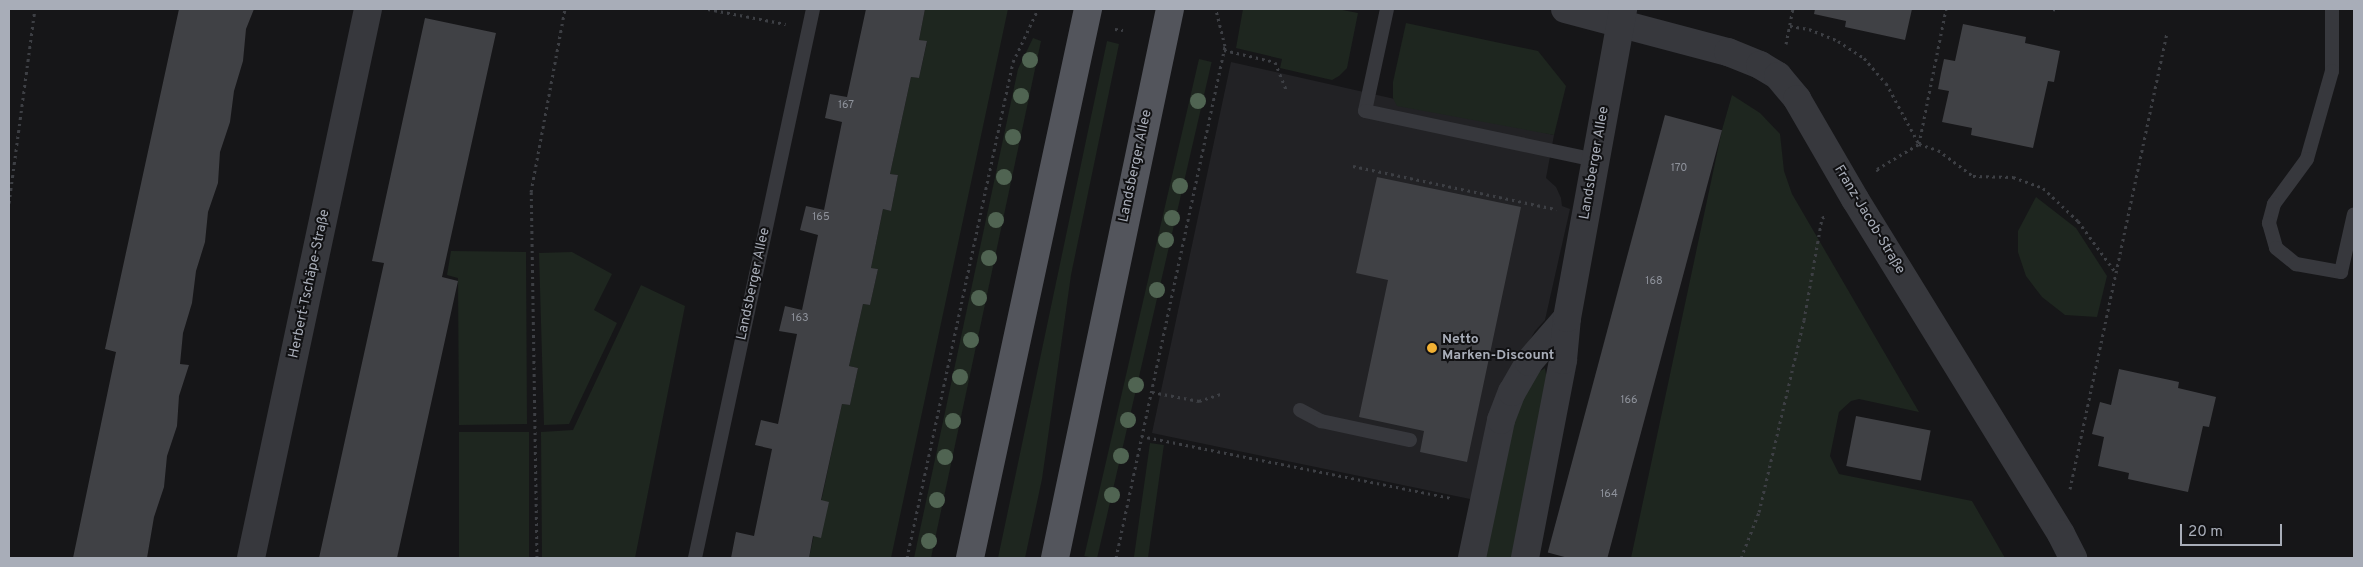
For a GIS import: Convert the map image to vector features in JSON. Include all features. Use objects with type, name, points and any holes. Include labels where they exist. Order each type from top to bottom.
[{"type":"main road","points":[[970,558],[1088,9]]},
{"type":"main road","name":"Landsberger Allee","points":[[1054,558],[1170,9]]},
{"type":"street","name":"Herbert-Tschäpe-Straße","points":[[251,558],[368,9]]},
{"type":"street","name":"Franz-Jacob-Straße","points":[[1565,9],[1622,15],[1675,39],[1728,52],[1778,76],[1797,99],[1855,199],[2061,534],[2073,558]]},
{"type":"street","name":"Landsberger Allee","points":[[1525,558],[1563,360],[1567,318],[1622,15]]},
{"type":"street","points":[[1472,558],[1501,420],[1512,392],[1529,362],[1567,318]]},
{"type":"lane","name":"Landsberger Allee","points":[[695,558],[813,9]]},
{"type":"lane","points":[[1387,9],[1365,111],[1596,160]]},
{"type":"lane","points":[[2332,9],[2332,71],[2308,159],[2274,204],[2270,223],[2276,248],[2296,264],[2341,272],[2354,214]]},
{"type":"lane","points":[[1300,410],[1321,421],[1410,440]]},
{"type":"path","points":[[9,203],[35,9]]},
{"type":"path","points":[[536,558],[531,192],[565,9]]},
{"type":"path","points":[[708,9],[809,29]]},
{"type":"path","points":[[906,558],[1013,62],[1038,9]]},
{"type":"path","points":[[1116,558],[1225,46],[1216,9]]},
{"type":"path","points":[[1741,558],[1759,512],[1804,320],[1822,218],[1884,184],[1877,169],[1919,144],[1946,9]]},
{"type":"path","points":[[2053,9],[2058,10]]},
{"type":"path","points":[[1790,26],[1809,29],[1838,41],[1864,58],[1886,83],[1919,144],[1938,150],[1973,176],[2013,177],[2043,188],[2078,221],[2116,273]]},
{"type":"path","points":[[2061,534],[2167,33]]},
{"type":"path","points":[[1224,50],[1275,62],[1287,92]]},
{"type":"path","points":[[1352,166],[1586,216]]},
{"type":"path","points":[[1152,392],[1199,402],[1221,394]]},
{"type":"path","points":[[1141,436],[1484,504]]},
{"type":"shaded area","points":[[925,9],[1008,9],[891,558],[809,558],[842,404],[850,405],[858,368],[849,366],[863,304],[870,305],[878,269],[871,268],[883,209],[891,211],[898,175],[890,174],[911,77],[919,78],[927,42],[919,40]]},
{"type":"shaded area","points":[[1243,9],[1337,9],[1358,13],[1347,68],[1332,80],[1280,68],[1282,59],[1236,48]]},
{"type":"shaded area","points":[[1406,23],[1538,51],[1566,86],[1554,135],[1397,106],[1393,98],[1393,82]]},
{"type":"shaded area","points":[[1033,38],[1041,41],[931,558],[914,558],[1018,69]]},
{"type":"shaded area","points":[[1107,41],[1119,44],[1071,275],[1042,479],[1025,558],[998,558]]},
{"type":"shaded area","points":[[1199,59],[1212,62],[1097,558],[1084,556]]},
{"type":"shaded area","points":[[1231,62],[1554,135],[1546,178],[1556,187],[1562,206],[1570,209],[1545,320],[1535,331],[1502,390],[1475,500],[1152,433]]},
{"type":"shaded area","points":[[1732,95],[1760,113],[1780,134],[1784,171],[1792,194],[1919,412],[1859,399],[1851,401],[1839,412],[1830,456],[1839,474],[1972,501],[2005,558],[1631,558],[1722,130]]},
{"type":"shaded area","points":[[2036,197],[2076,228],[2107,276],[2097,317],[2065,315],[2042,297],[2026,276],[2018,252],[2018,231]]},
{"type":"shaded area","points":[[451,251],[526,252],[527,424],[459,425],[458,278],[447,275]]},
{"type":"shaded area","points":[[572,252],[612,274],[594,310],[617,323],[569,424],[544,425],[539,253]]},
{"type":"shaded area","points":[[641,285],[685,306],[635,558],[542,558],[541,432],[573,430]]},
{"type":"shaded area","points":[[1545,368],[1548,388],[1514,558],[1482,558],[1515,405],[1527,380]]},
{"type":"shaded area","points":[[459,432],[529,432],[529,558],[459,558]]},
{"type":"shaded area","points":[[1150,443],[1164,445],[1148,558],[1134,558]]},
{"type":"building","points":[[179,9],[254,9],[246,29],[243,61],[234,91],[230,122],[220,152],[218,183],[208,212],[205,242],[196,271],[192,303],[183,333],[180,364],[189,365],[179,396],[177,426],[167,456],[164,487],[154,517],[147,558],[73,558],[116,352],[105,349]]},
{"type":"building","points":[[866,9],[925,9],[919,40],[927,41],[919,78],[911,77],[890,174],[898,175],[891,211],[883,209],[871,268],[878,269],[870,305],[863,304],[849,366],[858,368],[850,405],[842,404],[821,500],[829,502],[821,538],[813,536],[809,558],[731,558],[736,532],[754,536],[772,449],[755,445],[761,420],[778,424],[797,334],[779,331],[785,306],[802,310],[818,235],[800,230],[806,206],[824,210],[842,122],[825,118],[830,94],[847,97]]},
{"type":"building","points":[[1815,9],[1912,9],[1905,40],[1845,27],[1846,21],[1814,14]]},
{"type":"building","points":[[425,18],[496,33],[442,277],[458,281],[397,558],[319,558],[384,263],[372,261]]},
{"type":"building","points":[[1963,24],[2026,37],[2025,43],[2060,51],[2054,82],[2048,81],[2033,148],[1971,135],[1972,128],[1942,122],[1949,91],[1938,89],[1944,59],[1955,61]]},
{"type":"building","points":[[1665,115],[1722,130],[1607,558],[1568,558],[1548,553]]},
{"type":"building","name":"Netto Marken-Discount","points":[[1377,177],[1521,207],[1467,462],[1420,452],[1424,431],[1359,417],[1388,280],[1356,273]]},
{"type":"building","points":[[2119,369],[2179,382],[2178,388],[2216,397],[2209,427],[2203,426],[2188,492],[2128,479],[2129,473],[2098,466],[2104,437],[2092,434],[2100,402],[2111,405]]},
{"type":"building","points":[[1856,416],[1931,431],[1921,481],[1846,466]]},
{"type":"place","name":"Netto Marken-Discount","points":[[1432,348]]}]
